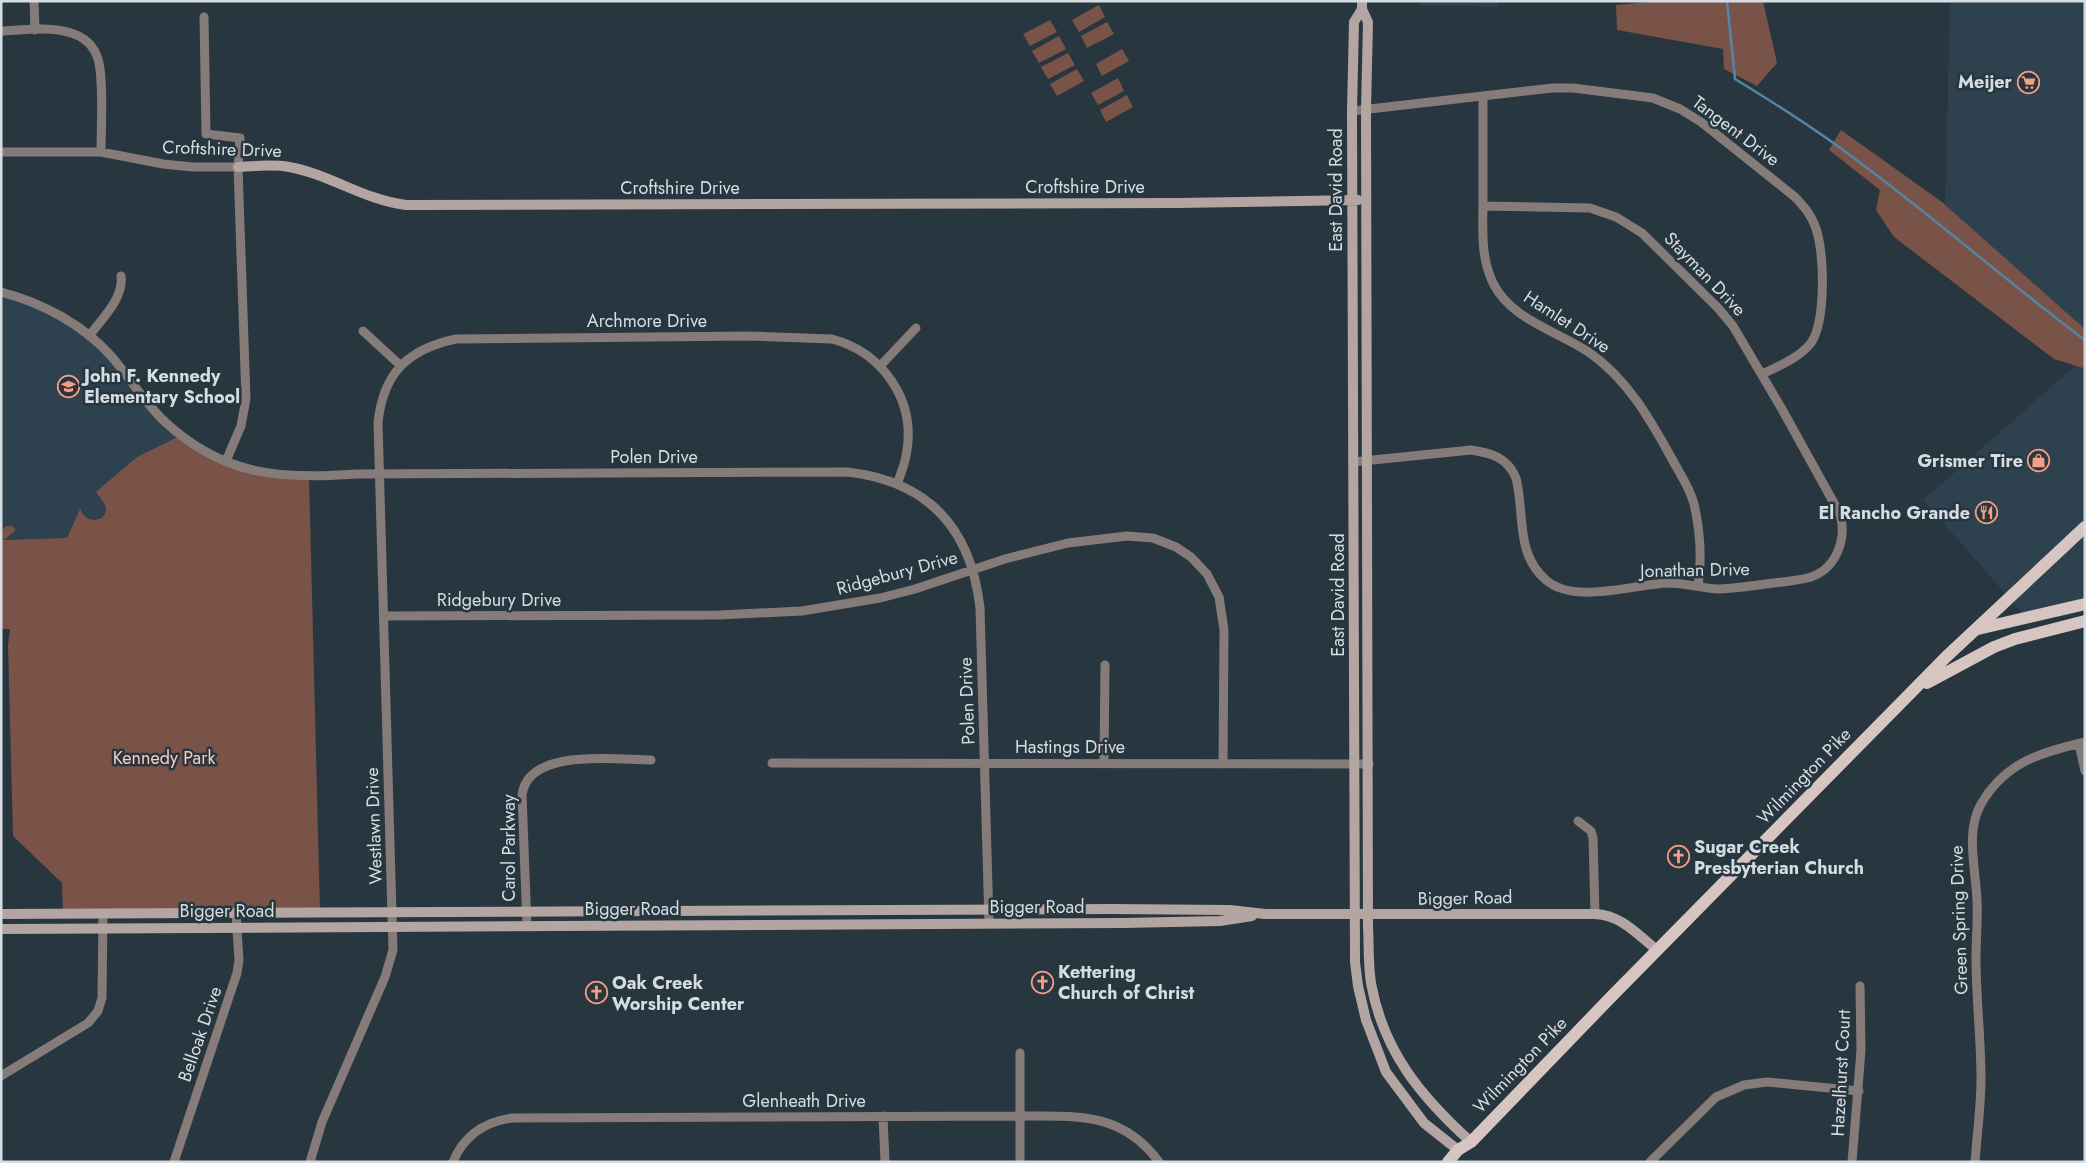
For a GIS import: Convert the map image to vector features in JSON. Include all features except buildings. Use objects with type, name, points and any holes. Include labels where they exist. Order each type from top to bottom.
[{"type":"main road","name":"Wilmington Pike","points":[[1448,1162],[1458,1150],[1470,1142],[1914,690],[2085,527]]},
{"type":"main road","points":[[1976,629],[2085,604]]},
{"type":"main road","points":[[2013,621],[2017,639]]},
{"type":"main road","points":[[1914,690],[1978,655],[2017,639],[2085,621]]},
{"type":"street","points":[[34,1],[35,30]]},
{"type":"street","name":"East David Road","points":[[1362,5],[1368,22],[1366,109],[1368,915],[1371,981],[1378,1016],[1388,1039],[1408,1075],[1450,1123],[1470,1142]]},
{"type":"street","name":"East David Road","points":[[1362,5],[1354,22],[1352,110],[1355,915],[1358,986],[1370,1033],[1386,1072],[1424,1123],[1458,1150]]},
{"type":"street","points":[[204,17],[206,134],[240,138],[238,166],[246,399],[241,426],[226,461]]},
{"type":"street","points":[[1,30],[71,33],[81,37],[94,51],[99,68],[101,152]]},
{"type":"street","name":"Tangent Drive","points":[[1352,110],[1552,88],[1573,88],[1641,96],[1667,102],[1701,122],[1795,197],[1812,217],[1818,234],[1822,272],[1820,322],[1815,336],[1803,351],[1762,374]]},
{"type":"street","name":"Hamlet Drive","points":[[1483,96],[1485,259],[1494,284],[1500,294],[1520,314],[1576,344],[1602,363],[1619,379],[1648,416],[1686,484],[1694,504],[1700,557],[1698,586]]},
{"type":"street","name":"Croftshire Drive","points":[[1,152],[101,152],[163,164],[193,167],[274,165],[302,170],[379,200],[406,205],[1196,203],[1367,200]]},
{"type":"street","name":"Stayman Drive","points":[[1483,206],[1590,208],[1616,217],[1632,226],[1718,308],[1741,337],[1840,514],[1843,531],[1842,539]]},
{"type":"street","points":[[89,336],[118,296],[122,282],[121,276]]},
{"type":"street","name":"Polen Drive","points":[[1,292],[41,306],[61,316],[111,355],[160,417],[174,429],[209,454],[252,470],[285,476],[847,472],[879,478],[897,484],[923,498],[951,526],[966,550],[974,570],[980,608],[989,923]]},
{"type":"street","points":[[881,365],[916,328]]},
{"type":"street","points":[[363,331],[400,365]]},
{"type":"street","name":"Archmore Drive","points":[[379,474],[379,411],[388,386],[400,365],[431,346],[456,339],[748,336],[832,339],[862,351],[881,365],[896,385],[905,408],[908,423],[908,450],[897,484]]},
{"type":"street","name":"Jonathan Drive","points":[[1353,462],[1470,450],[1484,452],[1503,460],[1513,469],[1516,478],[1523,540],[1531,563],[1546,581],[1563,590],[1593,592],[1666,583],[1726,589],[1810,577],[1820,573],[1829,565],[1838,552],[1842,539]]},
{"type":"street","name":"Westlawn Drive","points":[[310,1162],[332,1099],[390,965],[392,950],[379,474]]},
{"type":"street","name":"Ridgebury Drive","points":[[384,616],[777,613],[831,607],[880,598],[1005,559],[1068,543],[1127,536],[1144,536],[1164,541],[1191,557],[1208,574],[1222,606],[1224,630],[1223,764]]},
{"type":"street","points":[[1104,763],[1105,665]]},
{"type":"street","points":[[2082,743],[2085,771]]},
{"type":"street","name":"Green Spring Drive","points":[[1975,1162],[1981,1080],[1976,958],[1977,880],[1973,836],[1974,824],[1980,804],[1989,792],[2013,769],[2035,755],[2082,743]]},
{"type":"street","name":"Carol Parkway","points":[[527,926],[522,795],[525,784],[544,766],[562,761],[651,760]]},
{"type":"street","name":"Hastings Drive","points":[[772,763],[1368,764]]},
{"type":"street","points":[[1578,821],[1590,831],[1593,838],[1595,914]]},
{"type":"street","name":"Bigger Road","points":[[1,914],[1230,910],[1263,914],[1595,914],[1606,915],[1620,920],[1657,950]]},
{"type":"street","points":[[1,1076],[94,1018],[102,998],[104,913]]},
{"type":"street","name":"Belloak Drive","points":[[174,1162],[237,973],[239,960],[236,914]]},
{"type":"street","name":"Bigger Road","points":[[1,928],[1220,921],[1263,914]]},
{"type":"street","name":"Hazelhurst Court","points":[[1852,1162],[1861,1050],[1860,986]]},
{"type":"street","points":[[1020,1053],[1020,1162]]},
{"type":"street","points":[[1650,1162],[1716,1097],[1744,1085],[1767,1082],[1859,1091]]},
{"type":"street","points":[[883,1116],[885,1162]]},
{"type":"street","name":"Glenheath Drive","points":[[453,1162],[462,1144],[477,1130],[500,1120],[512,1118],[1080,1116],[1105,1122],[1132,1135],[1146,1146],[1159,1162]]},
{"type":"shaded area","points":[[1419,1],[1497,1],[1498,7],[1419,5]]},
{"type":"shaded area","points":[[1950,1],[2085,1],[2085,329],[1945,208]]},
{"type":"shaded area","name":"John F. Kennedy Elementary School","points":[[1,292],[16,296],[89,336],[182,435],[99,496],[106,504],[105,513],[102,518],[89,520],[84,517],[80,509],[67,538],[1,540]]},
{"type":"shaded area","points":[[2085,357],[2085,602],[2027,618],[1923,500]]},
{"type":"green space","points":[[1661,1],[1763,1],[1777,63],[1757,86],[1724,69],[1723,49],[1617,30],[1616,5]]},
{"type":"green space","points":[[1099,5],[1105,17],[1079,32],[1072,20]]},
{"type":"green space","points":[[1050,20],[1057,32],[1030,46],[1023,34]]},
{"type":"green space","points":[[1107,22],[1114,34],[1087,48],[1081,36]]},
{"type":"green space","points":[[1059,36],[1066,49],[1039,63],[1032,51]]},
{"type":"green space","points":[[1122,49],[1129,61],[1102,76],[1096,64]]},
{"type":"green space","points":[[1068,53],[1075,65],[1048,79],[1041,67]]},
{"type":"green space","points":[[1077,69],[1084,81],[1057,96],[1050,84]]},
{"type":"green space","points":[[1118,78],[1124,91],[1098,105],[1091,93]]},
{"type":"green space","points":[[1127,95],[1133,107],[1106,122],[1100,110]]},
{"type":"green space","points":[[1841,130],[1942,202],[2085,329],[2085,366],[2083,368],[2054,359],[1894,237],[1876,210],[1880,190],[1829,150]]},
{"type":"green space","name":"Kennedy Park","points":[[182,435],[226,461],[309,476],[320,913],[63,913],[62,883],[13,836],[8,645],[10,629],[1,629],[1,540],[67,538],[80,509],[79,506],[87,518],[93,520],[102,518],[106,507],[96,492],[137,457]]},
{"type":"green space","points":[[6,526],[12,526],[16,530],[4,540],[3,529]]},
{"type":"waterway","points":[[1727,1],[1735,79],[1841,148],[2085,340]]},
{"type":"place","name":"Meijer","points":[[2028,82]]},
{"type":"place","name":"John F. Kennedy Elementary School","points":[[68,386]]},
{"type":"place","name":"Grismer Tire","points":[[2039,461]]},
{"type":"place","name":"El Rancho Grande","points":[[1986,513]]},
{"type":"place","name":"Sugar Creek Presbyterian Church","points":[[1678,857]]},
{"type":"place","name":"Kettering Church of Christ","points":[[1042,982]]},
{"type":"place","name":"Oak Creek Worship Center","points":[[596,993]]}]
